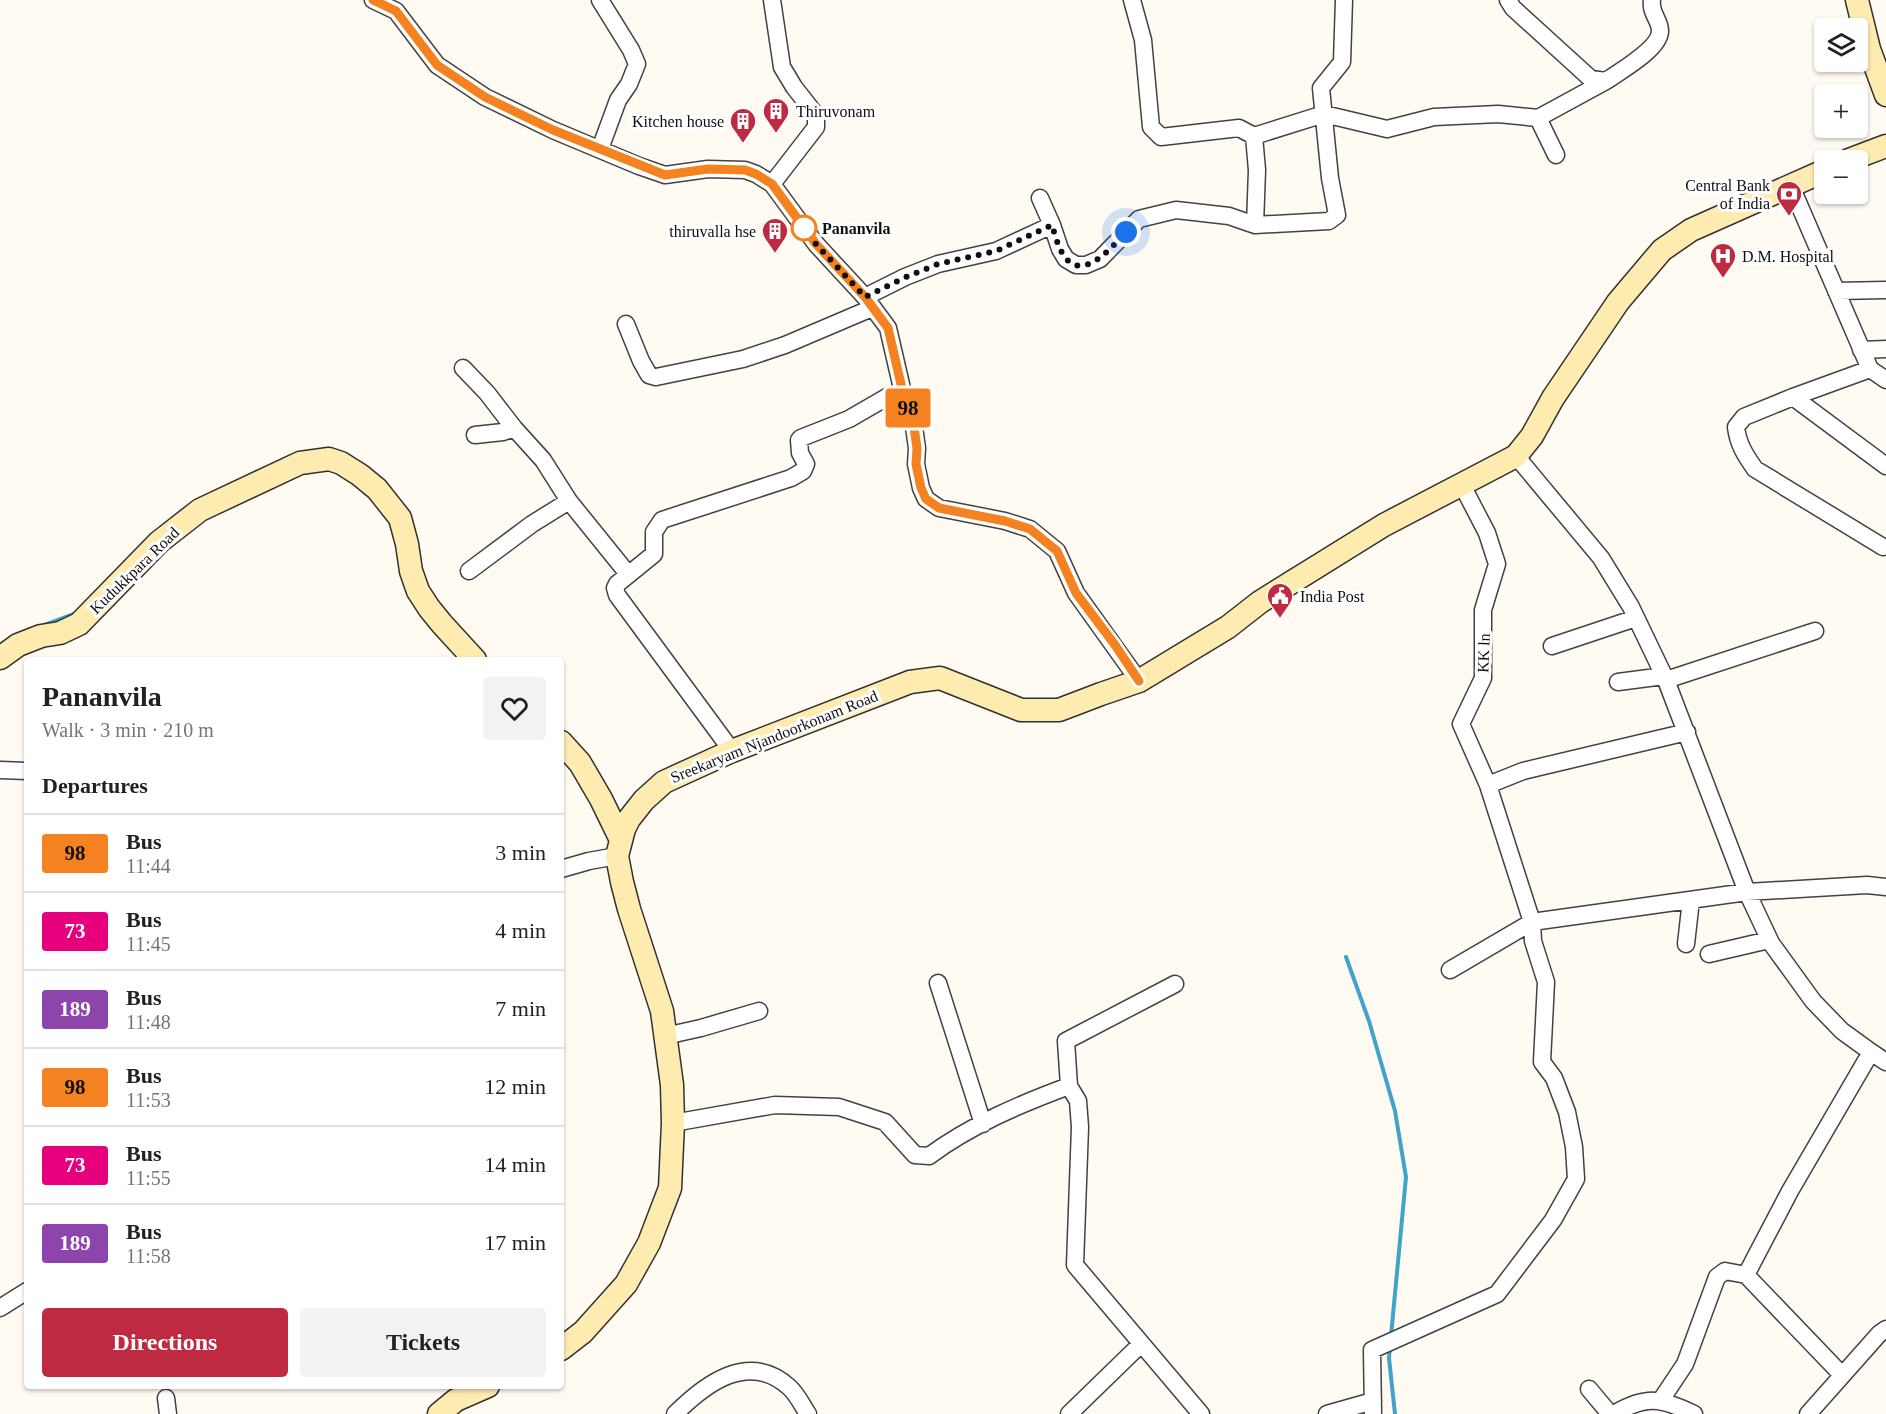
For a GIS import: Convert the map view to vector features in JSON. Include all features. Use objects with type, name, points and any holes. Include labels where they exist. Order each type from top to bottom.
[{"type":"main road","points":[[1857,0],[1869,49],[1886,95]]},
{"type":"main road","points":[[1868,153],[1886,146]]},
{"type":"main road","points":[[1516,456],[1532,436],[1553,399],[1618,302],[1662,250],[1691,230],[1814,176]]},
{"type":"main road","name":"Sreekaryam Njandoorkonam Road","points":[[619,848],[629,819],[644,800],[664,782],[732,751],[910,682],[940,678],[1022,710],[1059,710],[1139,681],[1228,627],[1260,602],[1384,525],[1516,456]]},
{"type":"main road","name":"Kudukkpara Road","points":[[0,658],[18,645],[41,636],[60,633],[79,624],[159,542],[200,510],[300,463],[329,459],[341,463],[377,489],[400,518],[411,571],[418,591],[442,624],[472,657]]},
{"type":"main road","points":[[564,745],[580,763],[601,799],[619,848],[627,900],[662,1011],[672,1085],[673,1123],[670,1188],[649,1243],[626,1284],[583,1332],[564,1347]]},
{"type":"main road","points":[[439,1414],[456,1400],[481,1389]]},
{"type":"street","points":[[373,0],[401,5],[437,65],[485,97],[553,130],[665,175],[708,169],[745,170],[772,184],[816,244],[869,303],[888,328],[903,393],[914,427],[917,448],[916,464],[926,499],[939,508],[1005,521],[1030,529],[1057,551],[1076,593],[1139,681]]},
{"type":"street","points":[[600,0],[631,50],[637,64],[629,84],[618,99],[600,149]]},
{"type":"street","points":[[772,0],[782,67],[816,115],[816,127],[772,184]]},
{"type":"street","points":[[1132,0],[1143,40],[1151,127],[1161,137],[1239,128],[1254,136],[1324,114],[1387,129],[1434,117],[1498,114],[1538,118],[1606,81],[1632,63],[1656,41],[1659,37],[1659,25],[1652,12],[1652,0]]},
{"type":"street","points":[[1040,198],[1060,249],[1066,259],[1076,265],[1086,265],[1100,259],[1139,219],[1176,210],[1229,216],[1254,225],[1329,221],[1337,215],[1330,178],[1322,88],[1342,62],[1344,0]]},
{"type":"street","points":[[1508,0],[1513,8],[1551,44],[1592,79],[1606,81]]},
{"type":"street","points":[[1538,118],[1556,155]]},
{"type":"street","points":[[1254,136],[1257,170],[1254,225]]},
{"type":"street","points":[[1791,186],[1870,369],[1886,380]]},
{"type":"street","points":[[626,324],[640,361],[649,375],[656,377],[743,359],[785,345],[869,303],[906,277],[938,264],[996,251],[1052,225]]},
{"type":"street","points":[[1836,291],[1886,290]]},
{"type":"street","points":[[1861,350],[1886,349]]},
{"type":"street","points":[[463,368],[543,459],[568,501],[628,574]]},
{"type":"street","points":[[1870,369],[1744,417],[1736,427],[1738,441],[1755,469],[1883,547]]},
{"type":"street","points":[[732,751],[616,595],[615,588],[628,574],[654,554],[654,532],[662,520],[799,474],[806,464],[799,445],[801,438],[849,419],[887,398],[903,393]]},
{"type":"street","points":[[1793,397],[1886,466]]},
{"type":"street","points":[[476,435],[503,432],[514,428]]},
{"type":"street","points":[[1516,456],[1601,558],[1636,618],[1665,678],[1747,892],[1770,939],[1813,1001],[1842,1031],[1886,1062]]},
{"type":"street","name":"KK ln","points":[[1373,1408],[1372,1350],[1497,1293],[1553,1220],[1576,1179],[1574,1147],[1567,1112],[1554,1078],[1542,1062],[1546,982],[1533,941],[1532,922],[1488,785],[1461,724],[1483,678],[1484,610],[1497,564],[1487,533],[1462,485]]},
{"type":"street","points":[[469,571],[532,524],[568,501]]},
{"type":"street","points":[[1552,646],[1636,618]]},
{"type":"street","points":[[1618,682],[1665,678],[1815,631]]},
{"type":"street","points":[[1488,785],[1522,771],[1687,732]]},
{"type":"street","points":[[0,770],[24,771]]},
{"type":"street","points":[[564,868],[589,861],[619,848]]},
{"type":"street","points":[[1449,970],[1532,922],[1747,892],[1868,885],[1886,887]]},
{"type":"street","points":[[1686,944],[1690,900]]},
{"type":"street","points":[[1709,954],[1770,939]]},
{"type":"street","points":[[938,982],[983,1124]]},
{"type":"street","points":[[1175,984],[1066,1041],[1069,1086],[1078,1101],[1080,1127],[1075,1265],[1201,1414]]},
{"type":"street","points":[[665,1036],[759,1011]]},
{"type":"street","points":[[1746,1275],[1790,1191],[1871,1052]]},
{"type":"street","points":[[673,1123],[775,1105],[839,1107],[885,1122],[915,1155],[929,1156],[949,1141],[1027,1101],[1069,1086]]},
{"type":"street","points":[[1661,1400],[1685,1364],[1717,1277],[1725,1271],[1746,1275],[1842,1375]]},
{"type":"street","points":[[0,1308],[24,1293]]},
{"type":"street","points":[[1808,1414],[1886,1329]]},
{"type":"street","points":[[1070,1414],[1141,1344]]},
{"type":"street","points":[[675,1414],[711,1383],[740,1372],[757,1370],[774,1376],[791,1388],[808,1414]]},
{"type":"street","points":[[1588,1389],[1610,1414]]},
{"type":"street","points":[[1614,1414],[1634,1403],[1661,1400],[1694,1414]]},
{"type":"street","points":[[1327,1414],[1373,1408]]},
{"type":"waterway","points":[[44,625],[76,613]]},
{"type":"waterway","points":[[1346,957],[1369,1021],[1395,1111],[1406,1177],[1391,1336]]},
{"type":"waterway","points":[[1390,1346],[1389,1358],[1395,1414]]},
{"type":"bus line","name":"98","points":[[373,0],[396,11],[437,65],[485,97],[553,130],[665,175],[708,169],[745,170],[772,184],[816,244],[865,297],[888,328],[903,393],[914,427],[917,448],[916,464],[926,499],[939,508],[1005,521],[1030,529],[1042,538],[1057,551],[1076,593],[1139,681]]},
{"type":"place","name":"Thiruvonam","points":[[776,134]]},
{"type":"place","name":"Kitchen house","points":[[743,144]]},
{"type":"place","name":"Central Bank of India","points":[[1789,217]]},
{"type":"place","name":"Pananvila","points":[[804,228]]},
{"type":"place","name":"thiruvalla hse","points":[[775,254]]},
{"type":"place","name":"D.M. Hospital","points":[[1723,279]]},
{"type":"place","name":"India Post","points":[[1280,619]]},
{"type":"route","points":[[804,228],[800,223],[816,244],[865,297],[938,264],[996,251],[1052,225],[1066,259],[1076,265],[1086,265],[1100,259],[1126,232]]}]
